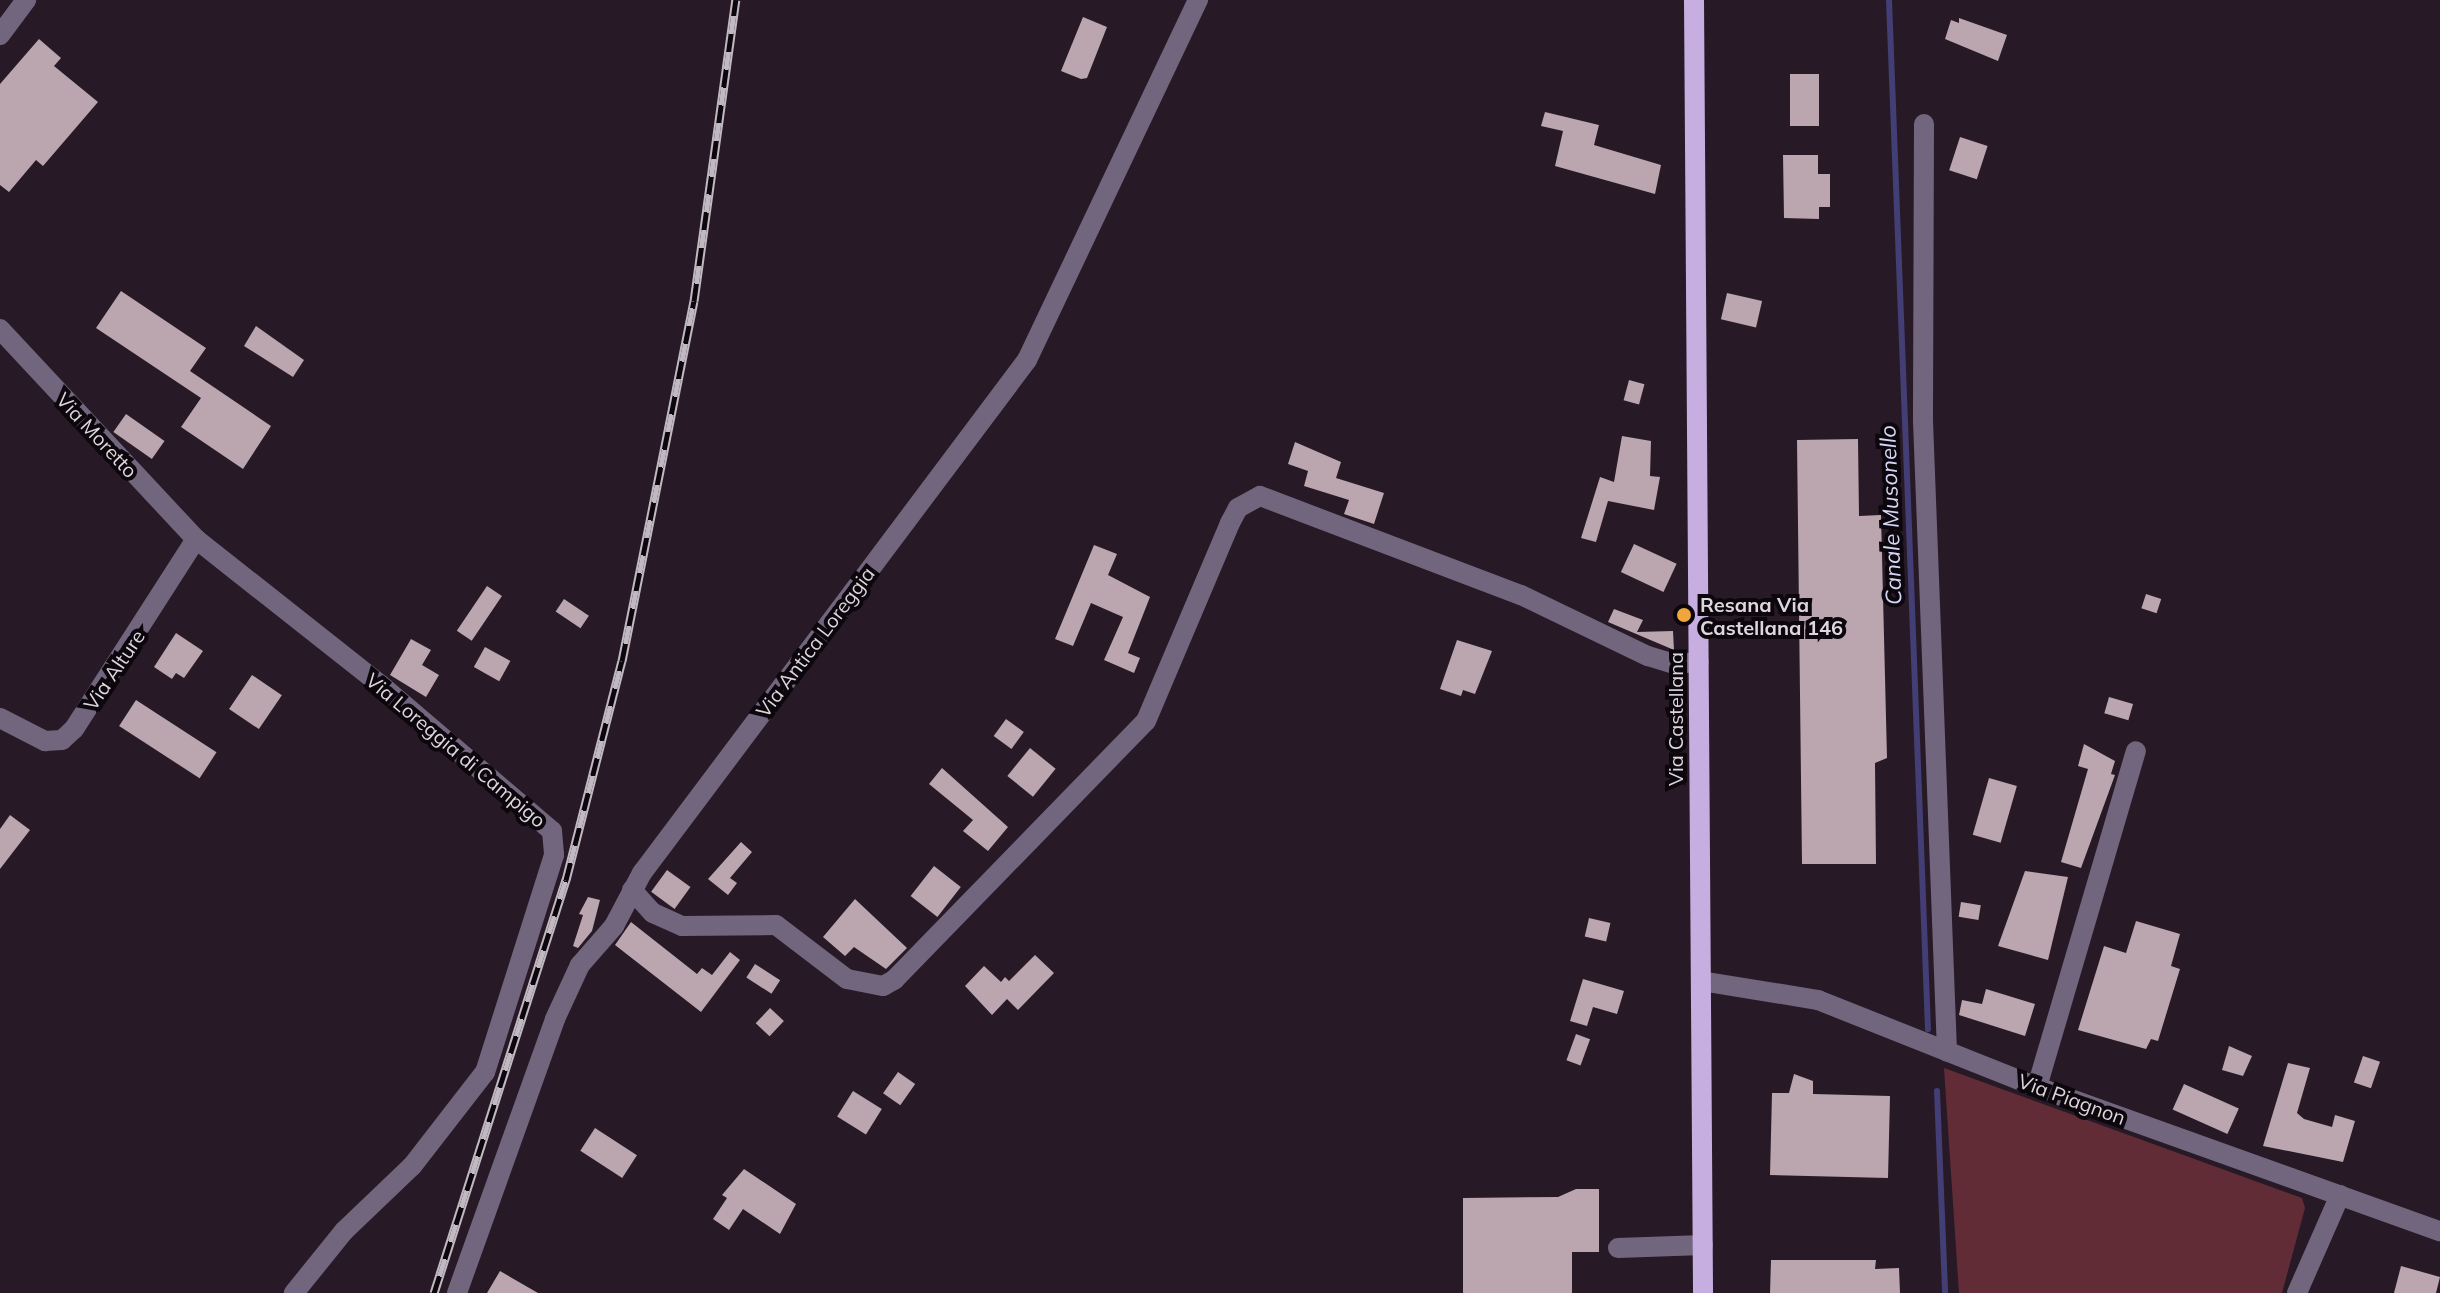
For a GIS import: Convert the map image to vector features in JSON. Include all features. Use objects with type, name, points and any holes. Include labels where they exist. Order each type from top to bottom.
[{"type":"main road","name":"Via Castellana","points":[[1694,0],[1703,1293]]},
{"type":"street","points":[[0,35],[26,0]]},
{"type":"street","name":"Via Antica Loreggia","points":[[457,1293],[555,1019],[580,965],[614,926],[632,890],[1027,360],[1198,0]]},
{"type":"street","points":[[1924,124],[1923,421],[1947,1052]]},
{"type":"street","name":"Via Moretto","points":[[0,329],[196,539]]},
{"type":"street","points":[[632,890],[653,913],[682,926],[776,925],[847,979],[883,986],[894,980],[1146,721],[1230,523],[1249,498],[1260,496],[1521,595],[1648,656],[1675,664],[1699,662]]},
{"type":"street","name":"Via Alture","points":[[0,718],[45,741],[68,734],[133,643],[196,539]]},
{"type":"street","name":"Via Loreggia di Campigo","points":[[196,539],[542,818],[554,845],[498,1045],[485,1072],[412,1166],[344,1231],[294,1293]]},
{"type":"street","points":[[2037,1087],[2136,751]]},
{"type":"street","name":"Via Piagnon","points":[[1701,981],[1818,1000],[2037,1087],[2440,1231]]},
{"type":"street","points":[[2297,1293],[2340,1195]]},
{"type":"street","points":[[1618,1248],[1703,1245]]},
{"type":"shaded area","points":[[1944,1068],[2302,1198],[2305,1208],[2282,1293],[1959,1293]]},
{"type":"building","points":[[1083,17],[1107,27],[1087,78],[1081,79],[1061,71]]},
{"type":"building","points":[[1959,18],[2007,35],[1998,61],[1945,39],[1951,20],[1959,23]]},
{"type":"building","points":[[39,39],[61,58],[54,66],[98,102],[43,166],[36,160],[9,192],[0,185],[0,84]]},
{"type":"building","points":[[1790,74],[1819,74],[1819,126],[1790,126]]},
{"type":"building","points":[[1545,112],[1599,125],[1594,145],[1661,165],[1655,194],[1555,166],[1563,131],[1541,126]]},
{"type":"building","points":[[1960,137],[1988,146],[1977,179],[1949,170]]},
{"type":"building","points":[[1783,155],[1818,155],[1818,174],[1830,174],[1830,207],[1819,207],[1819,219],[1784,218]]},
{"type":"building","points":[[121,291],[206,348],[190,371],[271,426],[243,469],[181,427],[201,398],[96,328]]},
{"type":"building","points":[[1727,293],[1762,301],[1756,327],[1721,319]]},
{"type":"building","points":[[256,326],[304,360],[293,377],[244,346]]},
{"type":"building","points":[[1629,380],[1644,384],[1639,404],[1624,400]]},
{"type":"building","points":[[126,414],[165,441],[152,459],[113,432]]},
{"type":"building","points":[[1622,436],[1651,441],[1650,476],[1660,477],[1654,510],[1608,501],[1596,542],[1581,538],[1600,477],[1614,482]]},
{"type":"building","points":[[1858,439],[1859,516],[1881,515],[1887,758],[1875,763],[1876,864],[1802,864],[1797,440]]},
{"type":"building","points":[[1295,442],[1341,462],[1336,478],[1384,493],[1374,524],[1344,514],[1349,500],[1304,486],[1308,471],[1288,464]]},
{"type":"building","points":[[1634,544],[1677,564],[1663,592],[1621,572]]},
{"type":"building","points":[[1094,545],[1117,554],[1108,575],[1150,597],[1128,653],[1140,658],[1134,673],[1104,660],[1123,617],[1091,603],[1073,646],[1055,639]]},
{"type":"building","points":[[487,586],[502,596],[472,641],[457,631]]},
{"type":"building","points":[[2146,594],[2161,599],[2157,613],[2141,608]]},
{"type":"building","points":[[564,599],[589,616],[580,628],[556,611]]},
{"type":"building","points":[[1614,609],[1643,620],[1637,632],[1673,631],[1674,650],[1608,622]]},
{"type":"building","points":[[176,633],[203,651],[184,678],[176,673],[172,679],[154,667]]},
{"type":"building","points":[[411,639],[431,650],[422,665],[439,675],[426,697],[390,675]]},
{"type":"building","points":[[1457,640],[1492,651],[1475,694],[1463,690],[1461,696],[1440,689]]},
{"type":"building","points":[[485,647],[510,661],[499,681],[474,667]]},
{"type":"building","points":[[252,675],[282,695],[259,729],[229,709]]},
{"type":"building","points":[[2109,697],[2133,704],[2128,720],[2104,713]]},
{"type":"building","points":[[136,700],[217,752],[200,778],[119,726]]},
{"type":"building","points":[[1006,719],[1024,732],[1011,749],[994,736]]},
{"type":"building","points":[[2084,744],[2115,761],[2111,774],[2115,775],[2081,868],[2061,862],[2088,769],[2078,766]]},
{"type":"building","points":[[1030,748],[1056,769],[1033,797],[1007,776]]},
{"type":"building","points":[[942,768],[1008,827],[988,851],[963,831],[973,820],[929,784]]},
{"type":"building","points":[[1989,778],[2017,786],[2001,843],[1973,835]]},
{"type":"building","points":[[10,815],[30,830],[0,869],[0,829]]},
{"type":"building","points":[[741,842],[752,852],[730,878],[737,883],[728,895],[708,879]]},
{"type":"building","points":[[934,866],[961,887],[937,917],[911,896]]},
{"type":"building","points":[[667,870],[690,887],[675,909],[651,892]]},
{"type":"building","points":[[2025,871],[2068,877],[2048,960],[1998,946]]},
{"type":"building","points":[[588,897],[600,900],[592,931],[578,948],[573,946],[583,915],[579,914]]},
{"type":"building","points":[[855,899],[907,948],[886,969],[854,947],[845,956],[823,937]]},
{"type":"building","points":[[1961,902],[1981,905],[1978,920],[1959,917]]},
{"type":"building","points":[[1589,918],[1610,923],[1606,941],[1585,937]]},
{"type":"building","points":[[2136,921],[2180,934],[2171,966],[2180,969],[2158,1041],[2151,1039],[2146,1049],[2078,1030],[2104,946],[2126,953]]},
{"type":"building","points":[[631,922],[697,974],[702,968],[712,975],[730,952],[740,960],[701,1012],[615,945]]},
{"type":"building","points":[[1035,955],[1054,973],[1018,1010],[1007,999],[992,1015],[965,986],[984,966],[1001,982],[1005,977],[1009,981]]},
{"type":"building","points":[[755,964],[780,980],[771,994],[746,977]]},
{"type":"building","points":[[1583,979],[1624,991],[1617,1014],[1593,1007],[1587,1026],[1570,1021]]},
{"type":"building","points":[[1986,989],[2035,1004],[2025,1036],[1959,1015],[1962,1000],[1982,1004]]},
{"type":"building","points":[[770,1008],[784,1021],[770,1036],[756,1023]]},
{"type":"building","points":[[1576,1034],[1590,1039],[1581,1065],[1566,1060]]},
{"type":"building","points":[[2229,1046],[2252,1056],[2243,1076],[2222,1070]]},
{"type":"building","points":[[2363,1056],[2380,1062],[2371,1088],[2354,1082]]},
{"type":"building","points":[[2288,1063],[2310,1068],[2297,1113],[2304,1119],[2332,1127],[2335,1115],[2355,1121],[2343,1162],[2263,1146]]},
{"type":"building","points":[[898,1072],[915,1084],[900,1105],[883,1093]]},
{"type":"building","points":[[1794,1074],[1813,1081],[1813,1094],[1890,1096],[1888,1178],[1770,1175],[1772,1093],[1789,1093]]},
{"type":"building","points":[[2184,1084],[2239,1108],[2227,1134],[2173,1110]]},
{"type":"building","points":[[853,1091],[882,1109],[866,1134],[837,1116]]},
{"type":"building","points":[[595,1128],[637,1155],[622,1178],[580,1151]]},
{"type":"building","points":[[744,1169],[796,1204],[780,1234],[743,1209],[729,1230],[713,1219],[727,1198],[722,1195]]},
{"type":"building","points":[[1576,1189],[1599,1189],[1599,1252],[1572,1252],[1572,1293],[1463,1293],[1463,1198],[1558,1197]]},
{"type":"building","points":[[1771,1260],[1876,1260],[1875,1269],[1899,1268],[1900,1293],[1770,1293]]},
{"type":"building","points":[[2401,1266],[2440,1277],[2436,1293],[2394,1293]]},
{"type":"building","points":[[500,1271],[538,1293],[487,1293]]},
{"type":"waterway","name":"Canale Musonello","points":[[1889,0],[1928,1029]]},
{"type":"waterway","name":"Canale Musonello","points":[[1937,1091],[1945,1293]]},
{"type":"railway","points":[[434,1293],[566,880],[622,661],[694,301],[736,0]]},
{"type":"place","name":"Resana Via Castellana 146","points":[[1684,615]]}]
